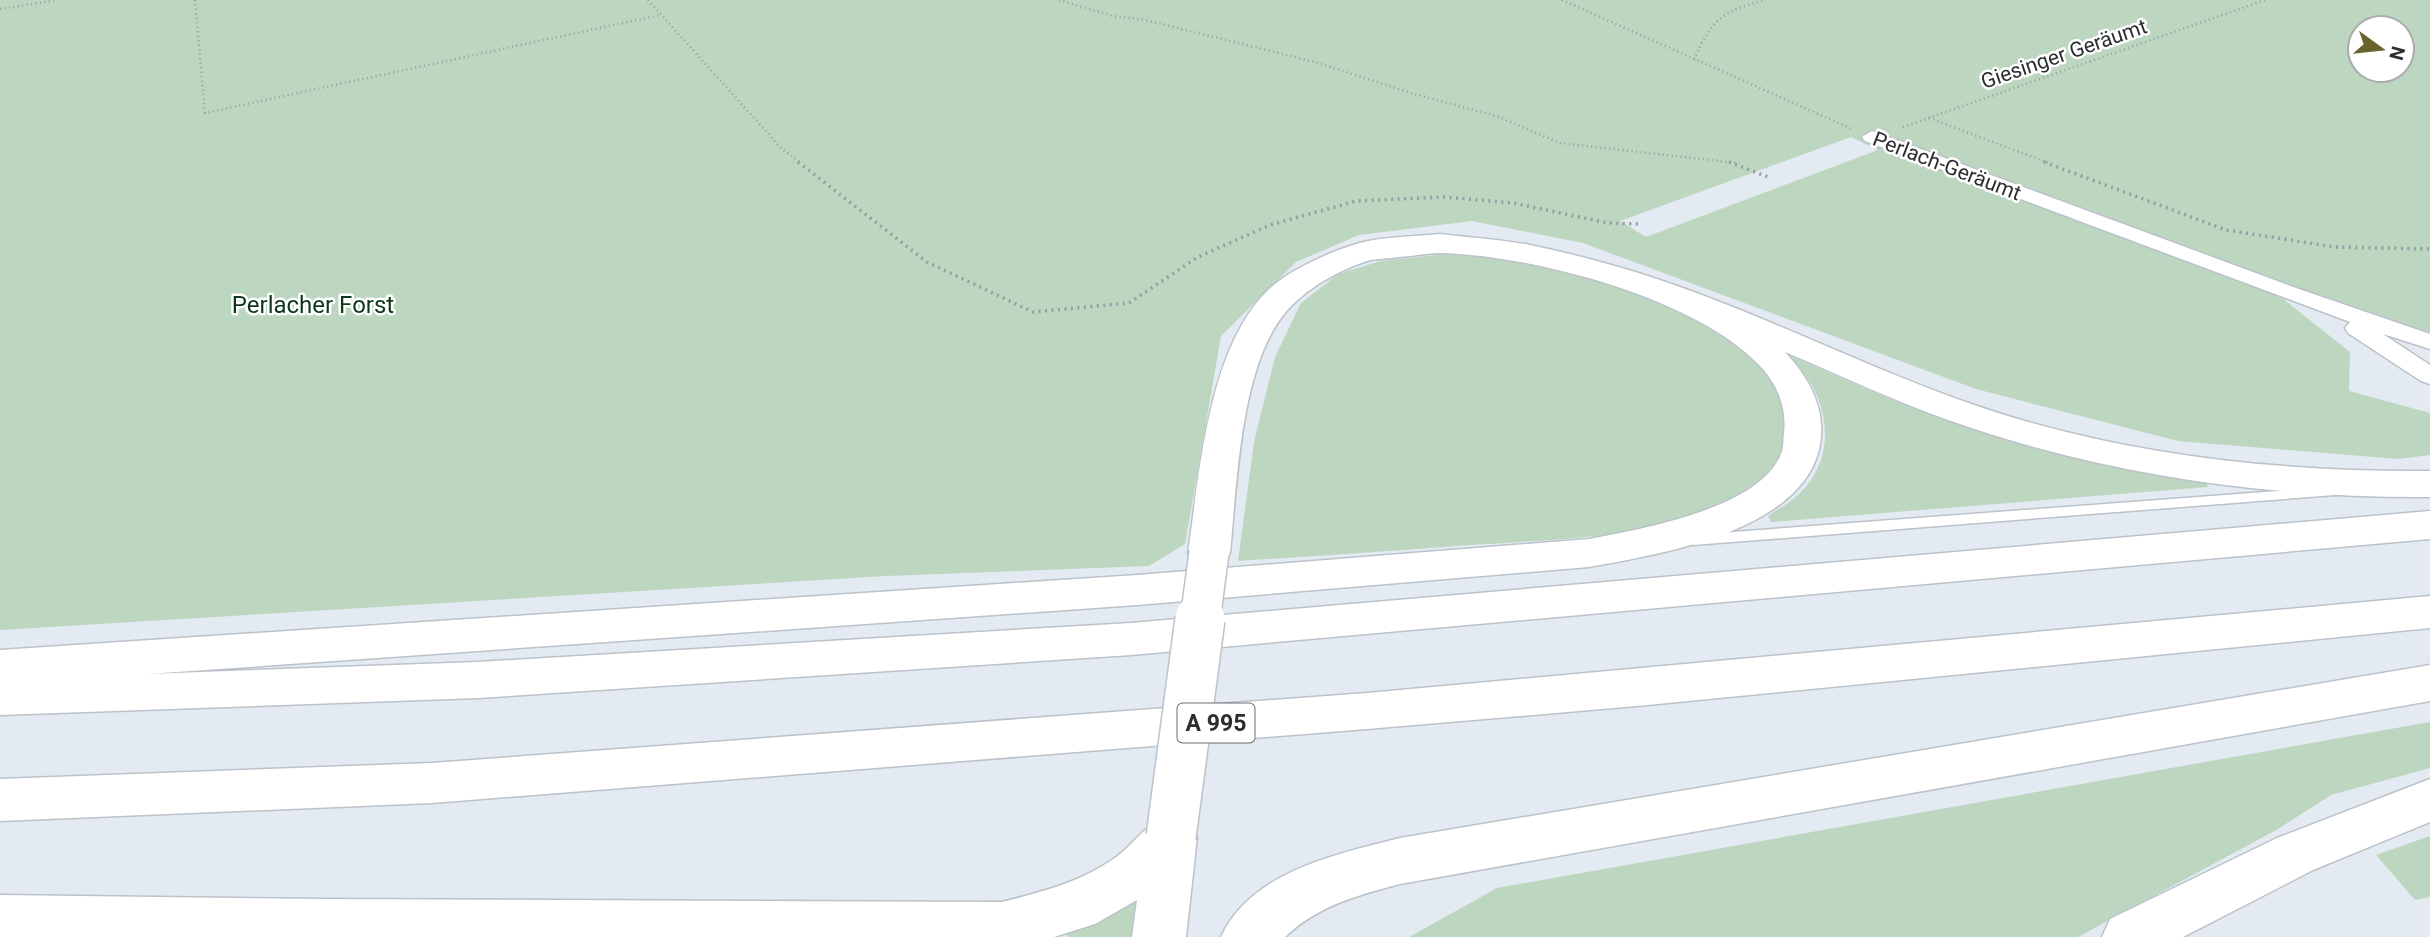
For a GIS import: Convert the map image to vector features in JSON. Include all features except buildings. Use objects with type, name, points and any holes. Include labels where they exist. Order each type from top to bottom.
[{"type":"main road","points":[[1159,937],[1230,407],[1242,365],[1258,329],[1276,303],[1292,287],[1319,269],[1356,254],[1391,247],[1455,243],[1554,259],[1623,279],[1952,409],[2073,446],[2190,470],[2383,485],[2430,484]]},
{"type":"main road","points":[[0,667],[1137,590],[1588,553],[1645,543],[1721,520],[1770,494],[1789,476],[1800,457],[1805,433],[1798,400],[1782,370],[1765,352],[1684,302]]},
{"type":"main road","points":[[0,697],[478,680],[1131,639],[2430,524]]},
{"type":"main road","name":"A 995","points":[[0,800],[432,783],[1367,711],[2430,612]]},
{"type":"main road","points":[[1248,937],[1284,903],[1343,876],[1400,861],[2430,683]]},
{"type":"main road","points":[[2129,937],[2295,854],[2430,800]]},
{"type":"main road","points":[[0,919],[1015,932],[1076,907],[1132,876],[1171,837]]},
{"type":"street","name":"Perlach-Geräumt","points":[[1872,137],[2330,308]]},
{"type":"street","points":[[2330,308],[2430,342]]},
{"type":"street","points":[[2330,308],[2430,376]]},
{"type":"lane","points":[[1645,543],[2318,495],[2383,485]]},
{"type":"path","points":[[0,9],[58,0]]},
{"type":"path","points":[[195,0],[205,113],[660,15]]},
{"type":"path","points":[[648,0],[781,148],[927,262],[1033,312],[1129,303],[1198,257],[1246,235],[1270,225],[1356,201],[1444,197],[1513,203],[1608,223],[1640,225]]},
{"type":"path","points":[[1059,0],[1112,16],[1145,20],[1315,62],[1411,93],[1499,117],[1560,143],[1733,162],[1768,177]]},
{"type":"path","name":"Perlach-Geräumt","points":[[1562,0],[1872,137]]},
{"type":"path","points":[[1694,60],[1716,17],[1737,7],[1765,0]]},
{"type":"path","name":"Giesinger Geräumt","points":[[1872,137],[2265,0]]},
{"type":"path","points":[[1928,118],[2226,230],[2335,247],[2430,249]]},
{"type":"green space","name":"Perlacher Forst","points":[[0,0],[2430,0],[2430,332],[2406,329],[2292,288],[2282,298],[2350,352],[2349,391],[2430,413],[2430,455],[2398,459],[2178,441],[1976,389],[1583,243],[1472,221],[1359,235],[1296,262],[1221,336],[1185,544],[1149,566],[886,576],[0,630]],"holes":[[[1851,137],[1878,150],[1646,237],[1620,221]]]},
{"type":"green space","points":[[1437,255],[1495,258],[1576,274],[1675,307],[1720,330],[1757,358],[1780,391],[1787,429],[1784,454],[1753,491],[1721,507],[1652,527],[1579,538],[1238,561],[1254,442],[1275,357],[1301,303],[1338,274],[1381,261]]},
{"type":"green space","points":[[1787,355],[1893,400],[1974,430],[2078,458],[2206,482],[2208,487],[1771,522],[1768,516],[1795,497],[1809,483],[1817,471],[1825,444],[1820,403],[1814,389]]},
{"type":"green space","points":[[2430,722],[2430,768],[2331,795],[2278,829],[2078,937],[1409,937],[1497,888]]},
{"type":"green space","points":[[2430,836],[2430,897],[2415,900],[2376,855]]},
{"type":"green space","points":[[1142,896],[1135,937],[1069,937],[1063,932]]}]
